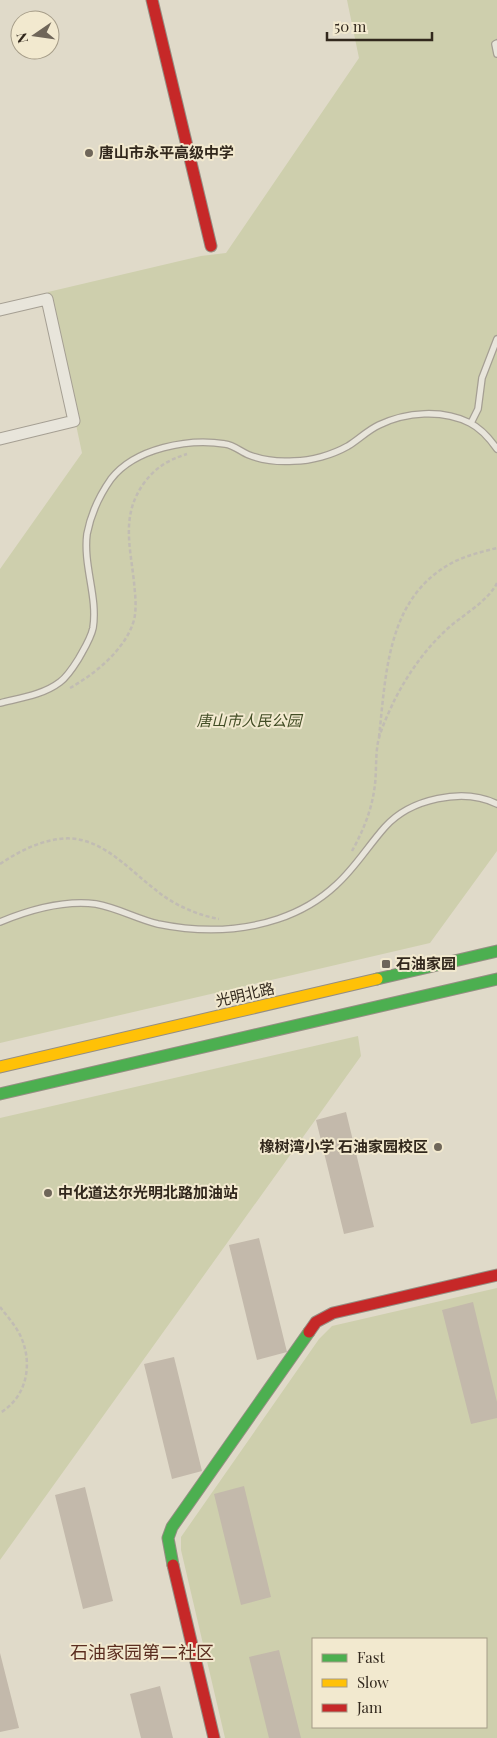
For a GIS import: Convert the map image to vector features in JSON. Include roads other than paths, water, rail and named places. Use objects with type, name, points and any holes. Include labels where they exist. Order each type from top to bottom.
[{"type":"main road","points":[[152,0],[211,246]]},
{"type":"main road","name":"光明北路","points":[[0,1067],[497,951]]},
{"type":"main road","points":[[0,1094],[497,979]]},
{"type":"main road","points":[[214,1738],[169,1549],[168,1538],[172,1527],[316,1322],[333,1313],[497,1276]]},
{"type":"street","points":[[0,310],[47,299],[74,421],[0,439]]},
{"type":"lane","points":[[497,43],[495,44],[497,54]]},
{"type":"lane","points":[[471,423],[478,409],[482,378],[497,339]]},
{"type":"lane","points":[[0,703],[36,694],[61,682],[86,648],[93,628],[93,604],[86,559],[87,535],[92,514],[100,495],[113,477],[138,457],[182,444],[206,443],[227,444],[250,455],[294,462],[336,451],[348,446],[377,425],[398,417],[418,414],[448,416],[471,423],[488,436],[497,449]]},
{"type":"lane","points":[[0,922],[51,907],[95,904],[125,911],[156,924],[208,930],[248,927],[278,919],[316,901],[354,867],[386,826],[408,810],[436,799],[463,795],[497,804]]},
{"type":"place","name":"唐山市永平高级中学","points":[[89,153]]},
{"type":"place","name":"石油家园","points":[[386,964]]},
{"type":"place","name":"橡树湾小学 石油家园校区","points":[[438,1147]]},
{"type":"place","name":"中化道达尔光明北路加油站","points":[[48,1193]]},
{"type":"district","name":"石油家园第二社区","points":[[142,1653]]},
{"type":"park label","name":"唐山市人民公园","points":[[249,721]]}]
